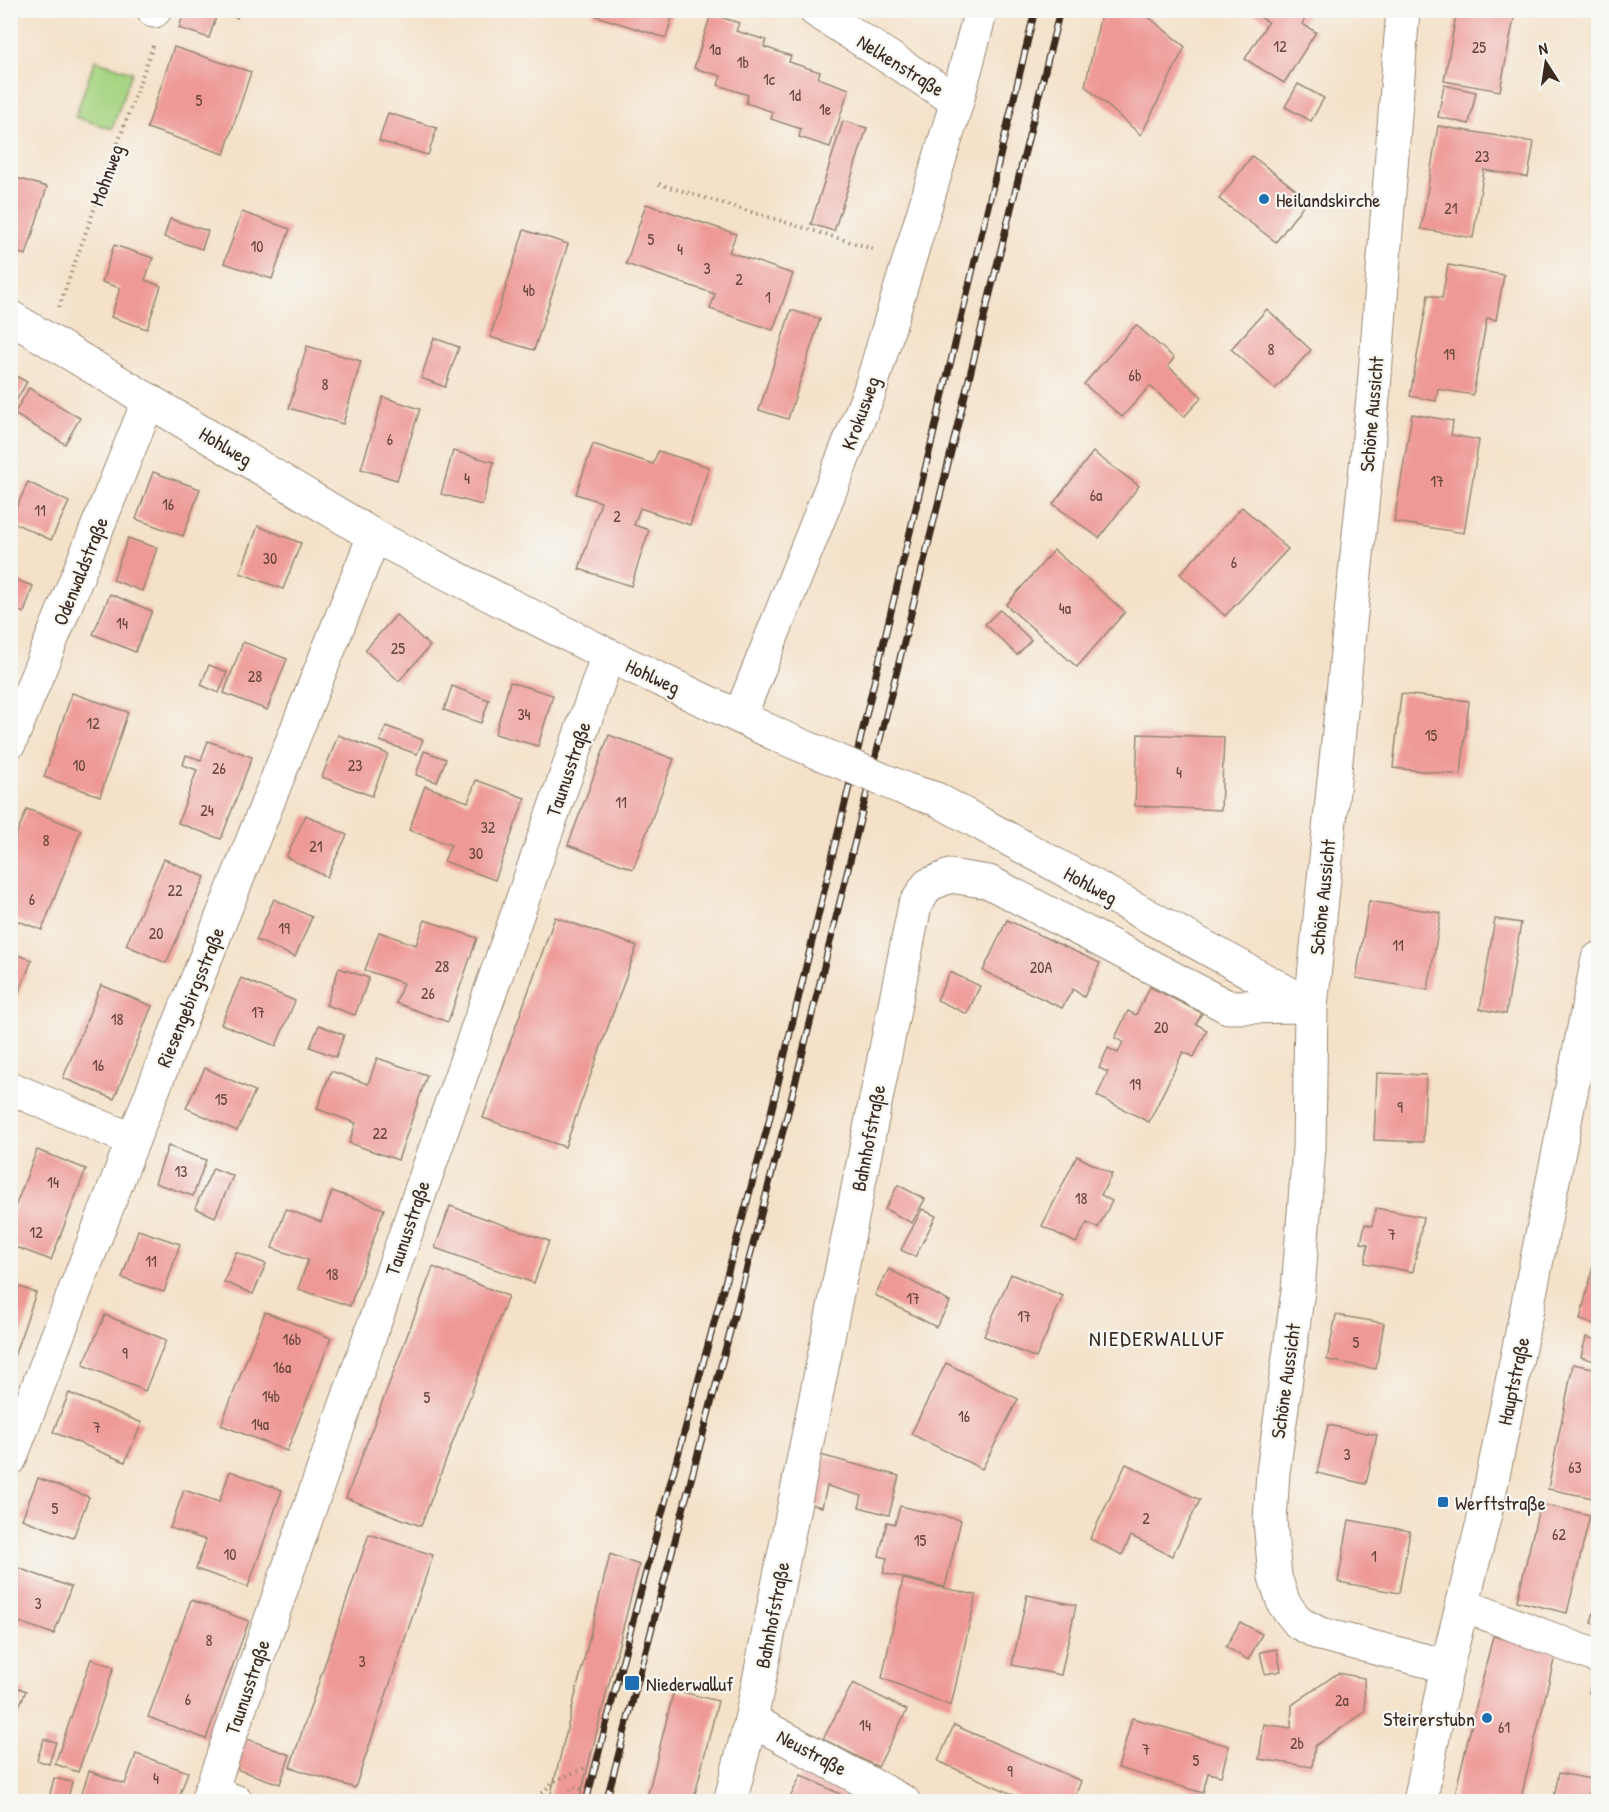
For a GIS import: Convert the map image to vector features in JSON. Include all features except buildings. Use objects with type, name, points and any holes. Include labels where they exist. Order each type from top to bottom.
[{"type":"street","name":"Nelkenstraße","points":[[815,10],[957,101]]},
{"type":"street","name":"Krokusweg","points":[[740,717],[869,393],[957,101],[981,10]]},
{"type":"street","name":"Schöne Aussicht","points":[[1403,10],[1374,388],[1311,1006],[1309,1148],[1299,1279],[1273,1473],[1270,1520],[1275,1577],[1284,1604],[1299,1623],[1320,1634],[1447,1666]]},
{"type":"street","name":"Hohlweg","points":[[10,317],[374,536],[608,655],[784,738],[907,790],[936,799],[1311,1006]]},
{"type":"street","name":"Odenwaldstraße","points":[[10,742],[149,400]]},
{"type":"street","name":"Riesengebirgsstraße","points":[[10,1459],[374,536]]},
{"type":"street","name":"Taunusstraße","points":[[218,1798],[608,655]]},
{"type":"street","name":"Bahnhofstraße","points":[[730,1802],[751,1720],[915,905],[928,885],[950,876],[989,882],[1228,1007],[1311,1006]]},
{"type":"street","name":"Hauptstraße","points":[[1420,1802],[1447,1666],[1486,1510],[1599,959]]},
{"type":"street","points":[[10,1089],[134,1140]]},
{"type":"street","points":[[1464,1605],[1599,1657]]},
{"type":"street","name":"Neustraße","points":[[751,1720],[904,1802]]},
{"type":"path","name":"Mohnweg","points":[[47,339],[156,40],[154,11]]},
{"type":"path","points":[[659,184],[909,260]]},
{"type":"path","points":[[534,1802],[553,1782],[587,1767]]},
{"type":"path","points":[[567,1802],[572,1787],[582,1789]]},
{"type":"green space","points":[[95,60],[132,72],[112,129],[75,117]]},
{"type":"railway","points":[[586,1802],[636,1609],[768,1125],[1035,10]]},
{"type":"railway","points":[[606,1802],[789,1108],[1060,10]]},
{"type":"place","name":"Heilandskirche","points":[[1264,199]]},
{"type":"place","name":"Werftstraße","points":[[1443,1502]]},
{"type":"place","name":"Niederwalluf","points":[[632,1683]]},
{"type":"place","name":"Steirerstubn","points":[[1487,1718]]},
{"type":"district","name":"NIEDERWALLUF","points":[[1157,1338]]}]
